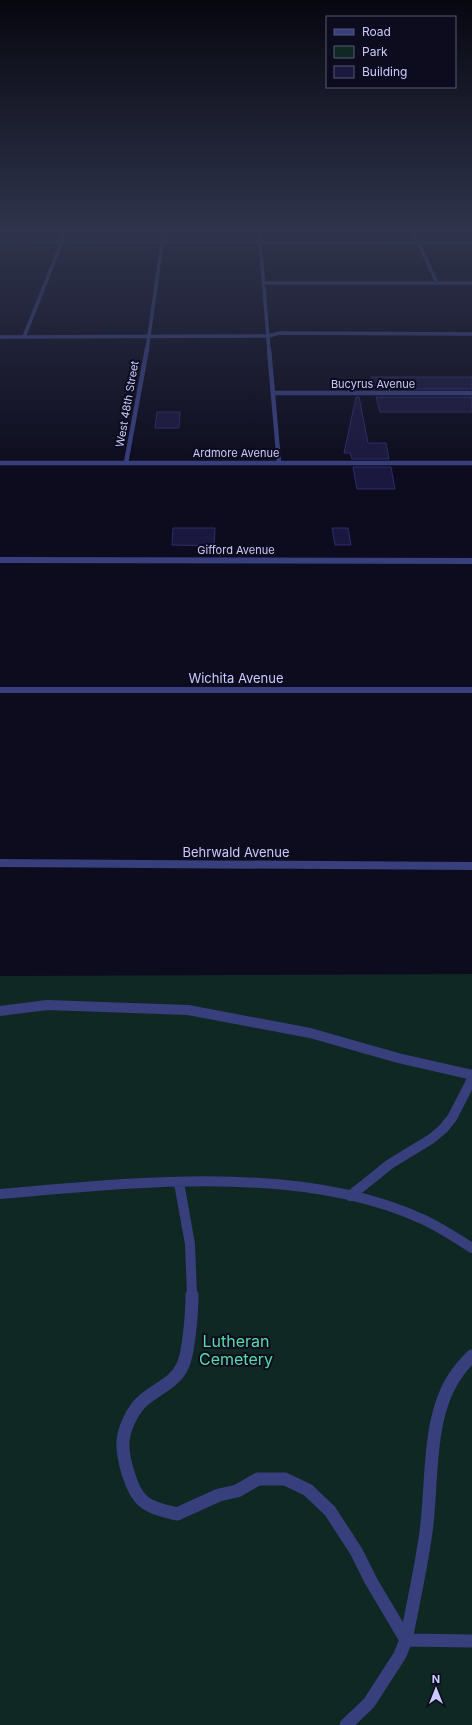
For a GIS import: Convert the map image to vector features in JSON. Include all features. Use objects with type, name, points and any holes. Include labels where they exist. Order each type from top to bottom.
[{"type":"street","points":[[24,337],[35,310]]},
{"type":"street","name":"West 48th Street","points":[[126,463],[152,310]]},
{"type":"street","points":[[266,310],[279,463]]},
{"type":"street","points":[[0,337],[268,336],[280,333],[472,334]]},
{"type":"street","name":"Bucyrus Avenue","points":[[273,393],[472,394]]},
{"type":"street","name":"Ardmore Avenue","points":[[0,463],[472,463]]},
{"type":"street","name":"Gifford Avenue","points":[[0,560],[472,561]]},
{"type":"street","name":"Wichita Avenue","points":[[0,690],[472,690]]},
{"type":"street","name":"Behrwald Avenue","points":[[0,863],[472,866]]},
{"type":"street","points":[[0,1011],[47,1005],[188,1010],[310,1033],[398,1058],[472,1075]]},
{"type":"street","points":[[350,1196],[396,1160],[420,1146],[442,1130],[450,1122],[472,1079]]},
{"type":"street","points":[[0,1194],[106,1185],[216,1182],[307,1187],[350,1196],[399,1209],[428,1221],[453,1234],[472,1248]]},
{"type":"street","points":[[179,1183],[191,1243],[193,1309],[191,1326],[183,1367],[169,1382],[146,1397],[136,1408],[128,1424],[123,1442],[132,1483],[138,1497],[151,1506],[177,1514],[219,1495],[237,1491],[258,1479],[285,1479],[308,1490],[330,1511],[356,1551],[371,1581],[406,1640]]},
{"type":"street","points":[[346,1725],[369,1703],[400,1656],[406,1640],[426,1531],[439,1416],[448,1386],[464,1363],[472,1356]]},
{"type":"street","points":[[406,1640],[472,1641]]},
{"type":"green space","name":"Lutheran Cemetery","points":[[472,974],[472,1725],[0,1725],[0,976]]},
{"type":"building","points":[[371,377],[472,377],[472,389],[374,389]]},
{"type":"building","points":[[356,397],[359,397],[368,443],[386,443],[389,459],[352,459],[350,453],[344,453]]},
{"type":"building","points":[[376,397],[472,397],[472,412],[380,412]]},
{"type":"building","points":[[157,412],[180,412],[179,428],[155,428]]},
{"type":"building","points":[[353,467],[391,467],[395,489],[357,489]]},
{"type":"building","points":[[173,528],[215,528],[214,546],[172,545]]},
{"type":"building","points":[[332,528],[348,528],[351,545],[335,545]]}]
